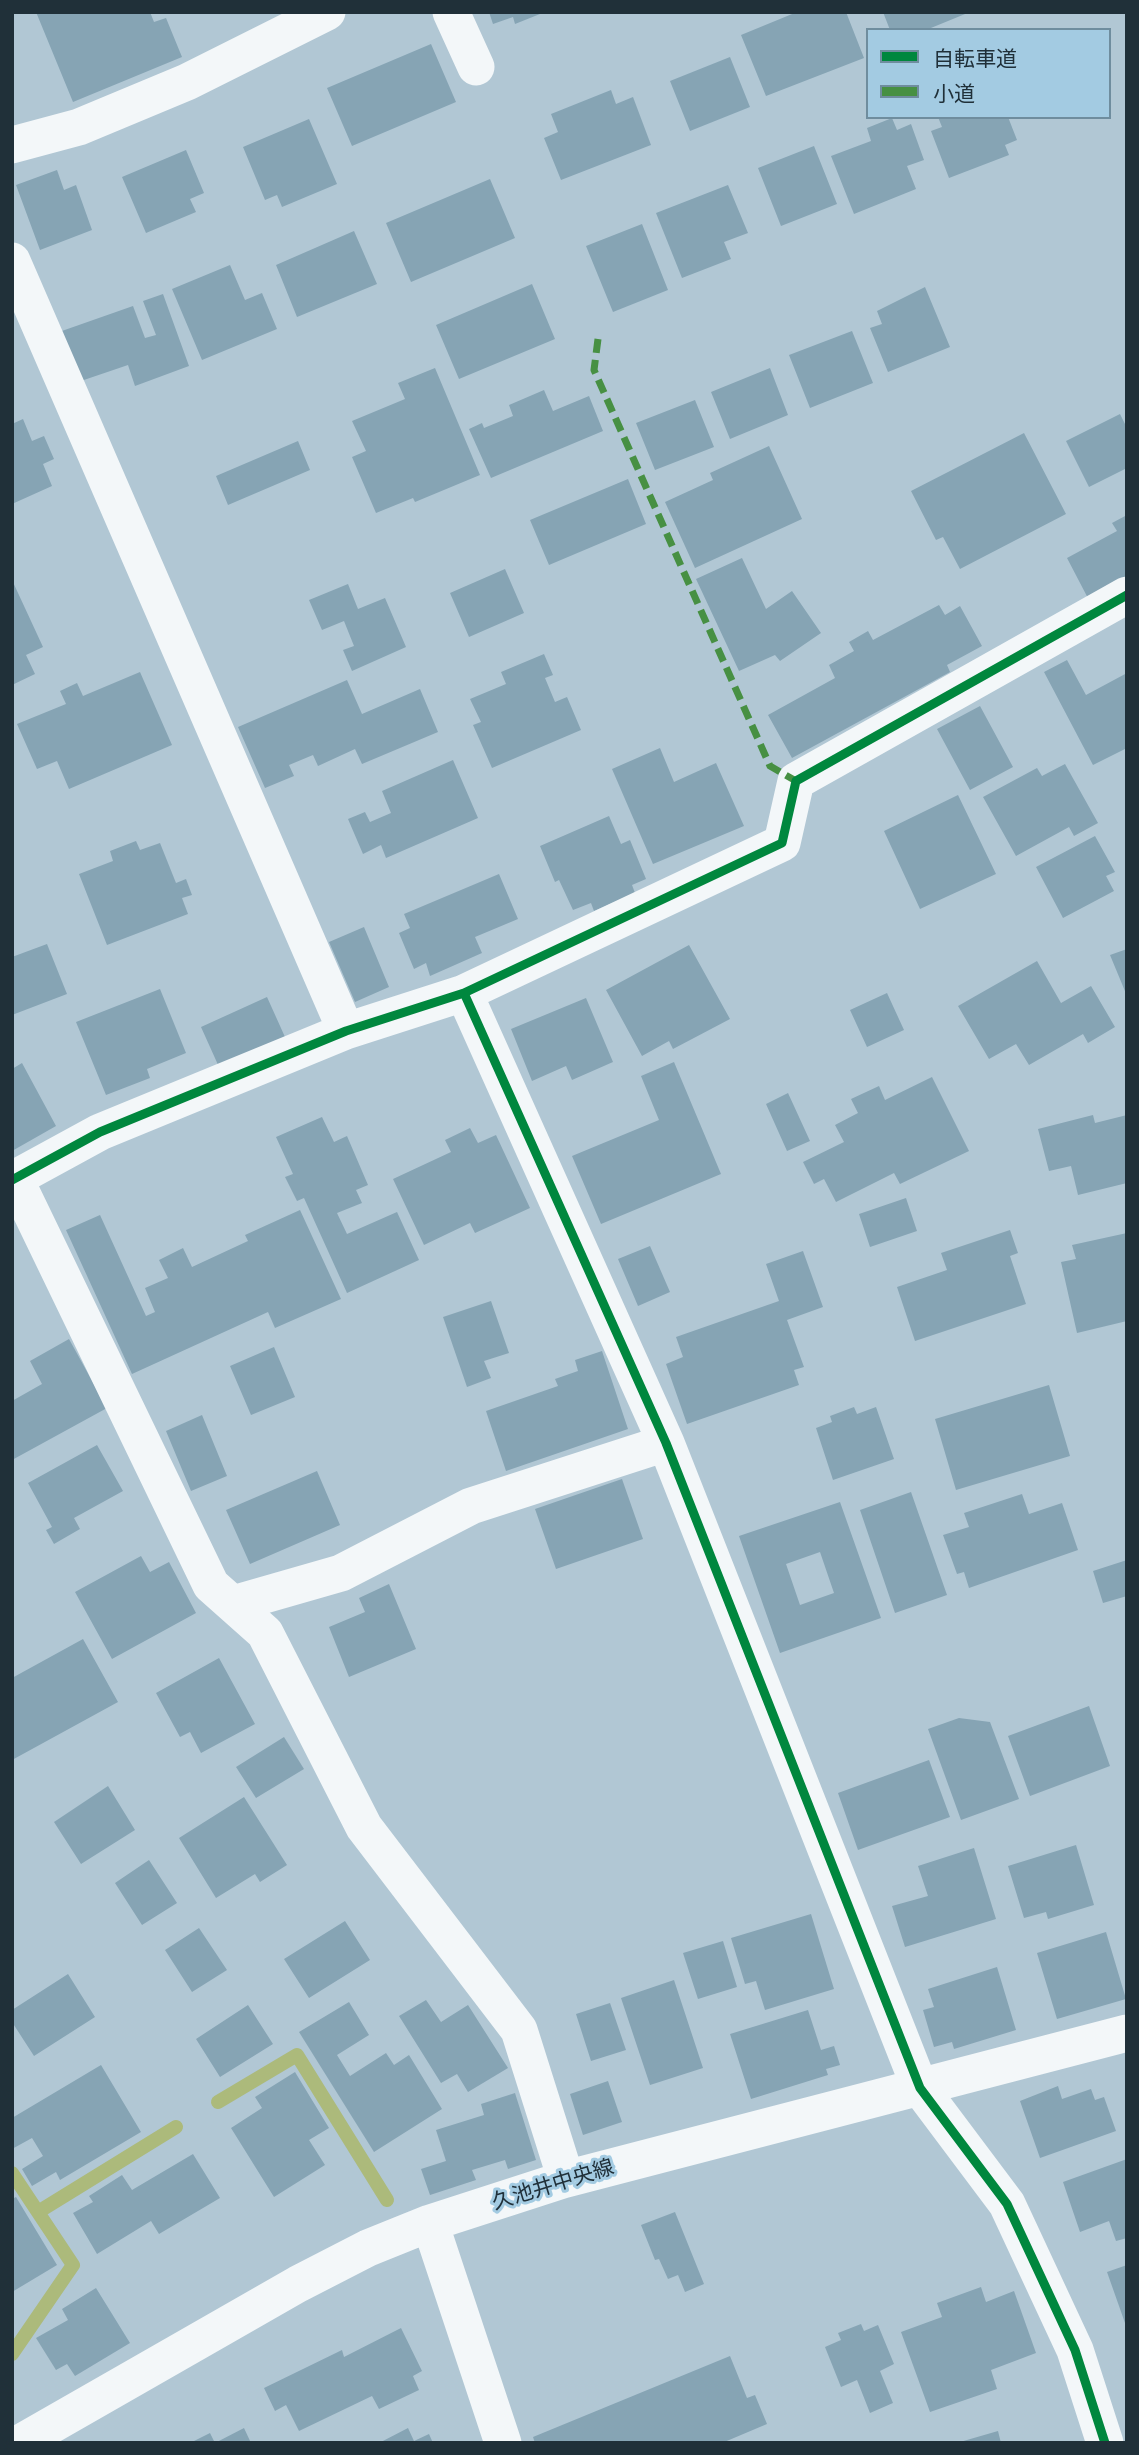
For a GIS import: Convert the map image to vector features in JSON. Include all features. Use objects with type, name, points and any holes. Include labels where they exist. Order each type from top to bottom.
[{"type":"street","points":[[12,145],[79,127],[175,87],[327,12]]},
{"type":"street","points":[[450,12],[476,67]]},
{"type":"street","points":[[12,261],[345,1031]]},
{"type":"street","points":[[566,2179],[519,2030],[364,1827],[265,1633],[211,1585],[14,1180],[100,1132],[345,1031],[464,993],[782,843],[796,781],[1127,595]]},
{"type":"street","points":[[464,993],[666,1443],[920,2088],[1007,2204],[1075,2350],[1105,2443]]},
{"type":"street","points":[[233,1604],[341,1573],[471,1506],[666,1443]]},
{"type":"street","name":"久池井中央線","points":[[20,2443],[298,2284],[369,2248],[430,2223],[566,2179],[1127,2034]]},
{"type":"street","points":[[430,2223],[503,2443]]},
{"type":"building","points":[[36,12],[150,12],[154,22],[166,18],[182,57],[73,102]]},
{"type":"building","points":[[489,12],[545,12],[515,24],[513,17],[493,24]]},
{"type":"building","points":[[797,12],[846,12],[864,58],[766,96],[741,35]]},
{"type":"building","points":[[883,12],[970,12],[931,28],[889,28]]},
{"type":"building","points":[[431,44],[456,102],[352,146],[327,88]]},
{"type":"building","points":[[730,57],[750,107],[690,131],[670,81]]},
{"type":"building","points":[[611,90],[616,104],[633,97],[651,145],[561,180],[544,138],[558,132],[551,114]]},
{"type":"building","points":[[309,119],[337,184],[282,207],[277,195],[265,200],[243,147]]},
{"type":"building","points":[[890,119],[892,119],[897,130],[911,124],[924,160],[907,166],[916,189],[854,214],[831,156],[871,141],[867,128]]},
{"type":"building","points":[[939,119],[1009,119],[1017,140],[1005,145],[1009,155],[949,178],[931,131],[942,127]]},
{"type":"building","points":[[814,146],[837,204],[781,226],[758,168]]},
{"type":"building","points":[[186,150],[204,193],[190,199],[196,212],[146,233],[122,177]]},
{"type":"building","points":[[57,170],[64,190],[76,185],[92,230],[40,250],[16,185]]},
{"type":"building","points":[[490,179],[515,238],[411,282],[386,223]]},
{"type":"building","points":[[728,185],[748,233],[724,242],[731,259],[682,278],[656,213]]},
{"type":"building","points":[[642,224],[668,290],[613,312],[586,246]]},
{"type":"building","points":[[354,231],[377,284],[297,317],[276,265]]},
{"type":"building","points":[[230,265],[245,300],[262,293],[277,329],[202,360],[172,289]]},
{"type":"building","points":[[532,284],[555,339],[459,379],[436,325]]},
{"type":"building","points":[[925,287],[950,347],[888,372],[870,328],[882,324],[877,311]]},
{"type":"building","points":[[163,294],[189,366],[135,386],[128,365],[78,382],[59,332],[133,306],[145,338],[156,335],[143,301]]},
{"type":"building","points":[[852,331],[873,383],[810,408],[789,355]]},
{"type":"building","points":[[435,368],[480,475],[415,502],[413,498],[376,513],[352,457],[366,451],[352,421],[405,399],[398,383]]},
{"type":"building","points":[[770,368],[788,415],[730,439],[711,392]]},
{"type":"building","points":[[544,390],[553,411],[589,396],[603,431],[491,478],[469,429],[482,423],[484,428],[513,416],[509,405]]},
{"type":"building","points":[[695,400],[714,447],[655,470],[636,423]]},
{"type":"building","points":[[1120,414],[1127,428],[1127,468],[1089,487],[1066,441]]},
{"type":"building","points":[[23,419],[32,441],[44,436],[54,459],[43,464],[52,486],[12,504],[12,424]]},
{"type":"building","points":[[1024,433],[1066,514],[960,569],[943,537],[936,540],[911,491]]},
{"type":"building","points":[[298,441],[310,470],[228,505],[216,476]]},
{"type":"building","points":[[769,446],[802,519],[695,568],[665,502],[713,480],[710,473]]},
{"type":"building","points":[[628,479],[646,524],[549,565],[530,520]]},
{"type":"building","points":[[1127,515],[1127,585],[1091,604],[1067,558],[1117,531],[1112,523]]},
{"type":"building","points":[[742,558],[766,609],[792,591],[821,633],[780,661],[775,655],[739,671],[696,579]]},
{"type":"building","points":[[505,569],[524,613],[469,637],[450,593]]},
{"type":"building","points":[[12,580],[43,647],[26,655],[35,674],[12,685]]},
{"type":"building","points":[[348,584],[358,609],[385,598],[406,647],[352,671],[343,650],[354,646],[344,621],[322,630],[309,600]]},
{"type":"building","points":[[939,605],[945,615],[960,606],[982,646],[947,665],[950,672],[792,758],[768,715],[835,678],[829,665],[854,651],[849,642],[868,631],[873,640]]},
{"type":"building","points":[[544,654],[553,675],[545,678],[555,702],[567,697],[581,730],[492,768],[473,725],[481,722],[470,699],[506,684],[501,672]]},
{"type":"building","points":[[1067,660],[1086,695],[1127,673],[1127,748],[1093,765],[1044,672]]},
{"type":"building","points":[[140,672],[172,745],[69,789],[57,761],[37,769],[17,724],[66,704],[60,691],[77,683],[83,696]]},
{"type":"building","points":[[347,680],[362,714],[420,689],[438,732],[362,764],[355,749],[318,766],[313,755],[289,765],[294,776],[265,788],[238,727]]},
{"type":"building","points":[[980,706],[1013,767],[970,790],[937,729]]},
{"type":"building","points":[[660,748],[674,782],[716,763],[744,826],[653,864],[612,769]]},
{"type":"building","points":[[453,760],[478,818],[386,858],[381,845],[363,854],[348,819],[365,812],[370,822],[391,813],[382,791]]},
{"type":"building","points":[[1065,764],[1098,823],[1074,836],[1069,827],[1016,856],[983,797],[1037,768],[1042,776]]},
{"type":"building","points":[[958,795],[996,874],[920,909],[884,831]]},
{"type":"building","points":[[609,816],[621,844],[630,840],[646,879],[632,885],[635,893],[594,911],[591,903],[573,910],[559,880],[555,882],[540,846]]},
{"type":"building","points":[[1095,836],[1115,872],[1106,876],[1114,891],[1063,918],[1036,867]]},
{"type":"building","points":[[136,841],[140,850],[160,843],[176,883],[186,879],[192,895],[182,898],[188,914],[107,945],[79,874],[113,861],[110,851]]},
{"type":"building","points":[[499,874],[518,919],[475,937],[482,953],[430,976],[426,963],[414,969],[399,933],[410,928],[404,914]]},
{"type":"building","points":[[364,927],[389,987],[355,1002],[329,942]]},
{"type":"building","points":[[47,944],[67,994],[12,1015],[12,957]]},
{"type":"building","points":[[689,945],[730,1019],[673,1049],[669,1041],[642,1056],[606,990]]},
{"type":"building","points":[[1127,949],[1127,996],[1110,955]]},
{"type":"building","points":[[1037,961],[1061,1003],[1091,986],[1115,1027],[1088,1043],[1083,1034],[1029,1065],[1016,1044],[989,1059],[958,1006]]},
{"type":"building","points":[[160,989],[186,1053],[147,1069],[150,1078],[106,1095],[76,1022]]},
{"type":"building","points":[[887,993],[904,1030],[867,1047],[850,1010]]},
{"type":"building","points":[[267,997],[285,1037],[219,1067],[201,1027]]},
{"type":"building","points":[[586,998],[613,1062],[572,1080],[566,1066],[532,1081],[511,1029]]},
{"type":"building","points":[[674,1062],[721,1174],[601,1224],[572,1156],[659,1120],[641,1076]]},
{"type":"building","points":[[22,1063],[56,1126],[12,1151],[12,1069]]},
{"type":"building","points":[[932,1077],[969,1151],[900,1184],[894,1173],[836,1202],[824,1179],[814,1184],[803,1162],[844,1142],[835,1125],[858,1113],[851,1099],[879,1086],[885,1100]]},
{"type":"building","points":[[788,1093],[810,1141],[787,1151],[766,1104]]},
{"type":"building","points":[[1093,1115],[1095,1123],[1127,1115],[1127,1183],[1078,1195],[1071,1166],[1049,1171],[1038,1129]]},
{"type":"building","points":[[322,1117],[334,1142],[347,1136],[368,1185],[356,1190],[362,1203],[337,1213],[347,1234],[397,1212],[419,1260],[347,1293],[304,1198],[297,1201],[285,1177],[293,1174],[276,1137]]},
{"type":"building","points":[[470,1128],[478,1143],[496,1135],[530,1208],[475,1233],[470,1223],[424,1245],[393,1179],[451,1152],[445,1140]]},
{"type":"building","points":[[906,1198],[917,1231],[870,1247],[859,1214]]},
{"type":"building","points":[[300,1210],[341,1299],[275,1328],[268,1312],[132,1374],[66,1230],[100,1215],[146,1316],[155,1312],[145,1288],[168,1278],[159,1260],[183,1248],[192,1267],[248,1241],[245,1235]]},
{"type":"building","points":[[1010,1230],[1018,1253],[1010,1256],[1026,1304],[915,1341],[897,1287],[947,1270],[941,1253]]},
{"type":"building","points":[[1127,1233],[1127,1321],[1077,1333],[1061,1262],[1076,1259],[1072,1245]]},
{"type":"building","points":[[650,1246],[670,1292],[638,1306],[618,1259]]},
{"type":"building","points":[[803,1251],[823,1307],[787,1320],[804,1367],[794,1370],[799,1385],[687,1424],[666,1364],[683,1357],[676,1337],[779,1301],[766,1264]]},
{"type":"building","points":[[491,1301],[509,1353],[484,1361],[491,1378],[467,1387],[443,1317]]},
{"type":"building","points":[[69,1339],[107,1408],[12,1460],[12,1401],[42,1384],[30,1361]]},
{"type":"building","points":[[274,1347],[295,1397],[251,1415],[230,1366]]},
{"type":"building","points":[[602,1351],[628,1429],[506,1471],[486,1411],[558,1386],[555,1379],[578,1371],[575,1360]]},
{"type":"building","points":[[1049,1385],[1070,1456],[956,1490],[935,1419]]},
{"type":"building","points":[[854,1407],[857,1414],[876,1407],[894,1459],[833,1480],[816,1428],[832,1422],[830,1416]]},
{"type":"building","points":[[202,1415],[227,1476],[191,1491],[166,1431]]},
{"type":"building","points":[[97,1445],[123,1491],[74,1518],[80,1529],[54,1544],[46,1530],[52,1527],[28,1483]]},
{"type":"building","points":[[317,1471],[340,1525],[250,1564],[226,1510]]},
{"type":"building","points":[[622,1479],[643,1539],[556,1569],[535,1509]]},
{"type":"building","points":[[911,1492],[947,1595],[895,1613],[860,1510]]},
{"type":"building","points":[[1022,1494],[1029,1514],[1062,1503],[1078,1550],[969,1588],[964,1572],[957,1574],[943,1535],[969,1527],[964,1513]]},
{"type":"building","points":[[840,1502],[881,1618],[780,1653],[739,1536]],"holes":[[[820,1552],[834,1593],[800,1605],[786,1564]]]},
{"type":"building","points":[[141,1556],[150,1572],[169,1562],[196,1613],[112,1659],[75,1592]]},
{"type":"building","points":[[1127,1560],[1127,1596],[1103,1603],[1093,1571]]},
{"type":"building","points":[[389,1584],[416,1649],[349,1677],[329,1627],[365,1612],[359,1598]]},
{"type":"building","points":[[83,1639],[118,1702],[12,1760],[12,1678]]},
{"type":"building","points":[[219,1658],[255,1724],[201,1753],[190,1732],[180,1737],[156,1693]]},
{"type":"building","points":[[1089,1706],[1110,1766],[1030,1796],[1008,1736]]},
{"type":"building","points":[[959,1718],[990,1722],[1019,1799],[961,1820],[928,1729]]},
{"type":"building","points":[[284,1737],[304,1769],[256,1798],[236,1767]]},
{"type":"building","points":[[929,1760],[950,1817],[858,1850],[838,1793]]},
{"type":"building","points":[[108,1786],[135,1830],[81,1864],[54,1822]]},
{"type":"building","points":[[244,1797],[287,1865],[260,1882],[255,1874],[216,1898],[179,1838]]},
{"type":"building","points":[[1076,1845],[1094,1905],[1048,1919],[1046,1912],[1024,1918],[1008,1866]]},
{"type":"building","points":[[974,1848],[996,1919],[905,1947],[892,1906],[928,1896],[918,1866]]},
{"type":"building","points":[[149,1860],[177,1903],[142,1925],[115,1883]]},
{"type":"building","points":[[811,1914],[834,1989],[765,2010],[756,1981],[745,1984],[731,1938]]},
{"type":"building","points":[[345,1921],[370,1960],[309,1998],[284,1959]]},
{"type":"building","points":[[199,1928],[227,1970],[192,1992],[165,1950]]},
{"type":"building","points":[[1106,1932],[1126,1999],[1057,2019],[1037,1953]]},
{"type":"building","points":[[723,1941],[737,1987],[698,1999],[683,1953]]},
{"type":"building","points":[[997,1967],[1016,2030],[954,2049],[952,2042],[934,2047],[923,2010],[934,2007],[928,1989]]},
{"type":"building","points":[[68,1974],[95,2017],[34,2056],[12,2022],[12,2010]]},
{"type":"building","points":[[674,1980],[703,2068],[650,2085],[621,1998]]},
{"type":"building","points":[[426,2000],[441,2022],[468,2005],[508,2068],[468,2092],[457,2074],[441,2083],[399,2016]]},
{"type":"building","points":[[349,2002],[369,2035],[337,2055],[350,2076],[386,2053],[394,2065],[409,2055],[442,2109],[374,2152],[299,2032]]},
{"type":"building","points":[[610,2003],[626,2050],[591,2061],[576,2014]]},
{"type":"building","points":[[248,2005],[273,2044],[220,2077],[196,2039]]},
{"type":"building","points":[[808,2010],[821,2050],[834,2046],[840,2065],[826,2069],[828,2075],[751,2099],[730,2034]]},
{"type":"building","points":[[101,2065],[141,2132],[60,2180],[56,2172],[32,2186],[22,2169],[43,2156],[32,2138],[12,2149],[12,2118]]},
{"type":"building","points":[[295,2072],[329,2128],[309,2140],[325,2165],[274,2197],[231,2128],[262,2108],[255,2097]]},
{"type":"building","points":[[608,2081],[622,2122],[583,2135],[570,2094]]},
{"type":"building","points":[[1058,2086],[1062,2099],[1091,2089],[1095,2100],[1104,2097],[1116,2131],[1040,2158],[1020,2101]]},
{"type":"building","points":[[515,2093],[536,2160],[508,2169],[505,2160],[472,2170],[476,2180],[430,2195],[421,2169],[446,2161],[436,2130],[484,2115],[481,2104]]},
{"type":"building","points":[[193,2154],[220,2198],[159,2234],[151,2221],[97,2254],[73,2213],[93,2202],[89,2196],[122,2175],[132,2190]]},
{"type":"building","points":[[1127,2159],[1127,2238],[1116,2241],[1109,2221],[1080,2232],[1063,2182]]},
{"type":"building","points":[[16,2197],[57,2265],[12,2292],[12,2199]]},
{"type":"building","points":[[675,2212],[704,2284],[685,2292],[678,2275],[668,2279],[659,2259],[655,2260],[641,2225]]},
{"type":"building","points":[[1127,2265],[1127,2322],[1125,2323],[1107,2272]]},
{"type":"building","points":[[981,2287],[986,2302],[1014,2291],[1036,2353],[991,2370],[997,2389],[930,2412],[901,2332],[942,2317],[937,2303]]},
{"type":"building","points":[[96,2288],[130,2343],[75,2376],[67,2364],[56,2370],[36,2338],[68,2320],[62,2309]]},
{"type":"building","points":[[861,2324],[864,2331],[878,2325],[894,2364],[880,2371],[893,2403],[870,2413],[857,2380],[841,2387],[825,2347],[841,2340],[838,2333]]},
{"type":"building","points":[[401,2328],[422,2371],[413,2376],[419,2390],[379,2409],[372,2396],[299,2431],[286,2405],[275,2411],[264,2388],[342,2350],[344,2357]]},
{"type":"building","points":[[730,2356],[747,2398],[755,2395],[767,2424],[722,2443],[535,2443],[533,2437]]},
{"type":"building","points":[[244,2428],[251,2443],[215,2443]]},
{"type":"building","points":[[408,2428],[414,2441],[429,2434],[433,2443],[379,2443]]},
{"type":"building","points":[[998,2431],[1001,2443],[960,2442]]},
{"type":"building","points":[[210,2433],[215,2443],[190,2443]]},
{"type":"waterway","points":[[218,2102],[297,2055],[387,2200]]},
{"type":"waterway","points":[[38,2212],[176,2127]]},
{"type":"waterway","points":[[12,2173],[73,2265],[12,2354]]},
{"type":"marked path","points":[[598,339],[594,370],[770,766],[796,781]]},
{"type":"cycle path","points":[[12,1180],[100,1132],[346,1031],[464,993],[782,843],[796,781],[1127,595]]},
{"type":"cycle path","points":[[464,993],[666,1443],[920,2088],[1007,2204],[1075,2350],[1105,2443]]}]
